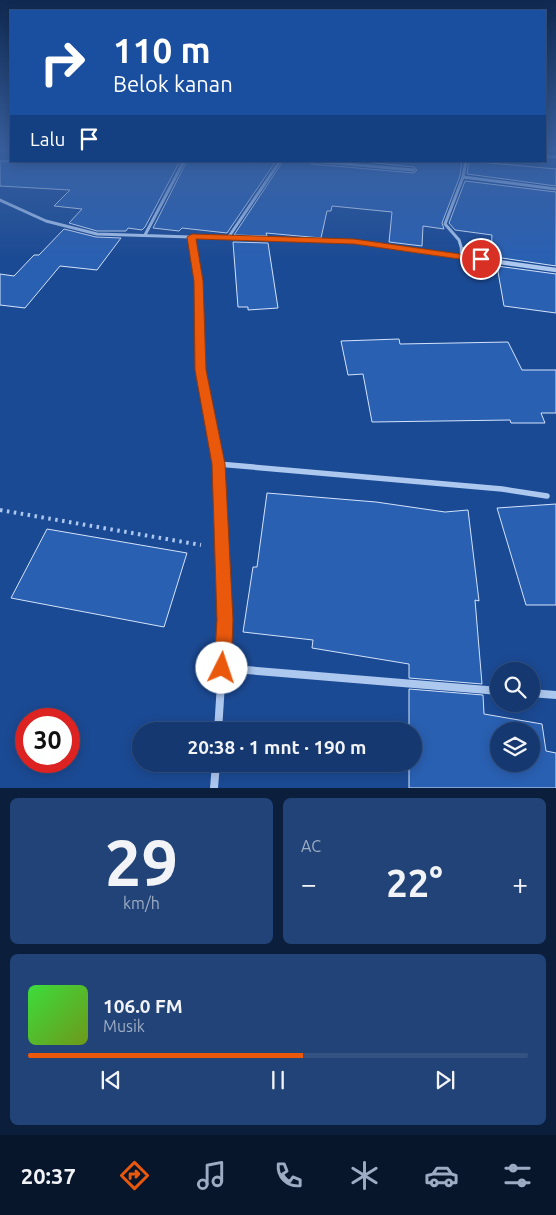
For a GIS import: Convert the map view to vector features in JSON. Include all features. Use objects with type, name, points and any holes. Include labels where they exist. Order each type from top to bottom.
[{"type":"street","points":[[145,235],[171,186]]},
{"type":"street","points":[[228,238],[263,186]]},
{"type":"street","points":[[460,186],[445,224],[449,230],[459,237],[462,245],[462,257]]},
{"type":"street","points":[[531,186],[556,189]]},
{"type":"street","points":[[0,200],[46,222],[97,234],[354,242],[556,270]]},
{"type":"street","points":[[192,237],[198,281],[200,370],[218,464],[225,620],[219,722]]},
{"type":"street","points":[[218,464],[502,489],[547,496]]},
{"type":"street","points":[[222,668],[490,689]]},
{"type":"street","points":[[540,694],[556,695]]},
{"type":"street","points":[[214,788],[215,772]]},
{"type":"path","points":[[0,510],[222,549]]},
{"type":"building","points":[[0,186],[167,186],[145,227],[142,230],[128,228],[126,231],[97,231],[69,223],[82,209],[54,206],[70,190]]},
{"type":"building","points":[[174,186],[259,186],[227,233],[182,228],[179,231],[153,228]]},
{"type":"building","points":[[267,186],[456,186],[442,223],[444,229],[423,226],[422,246],[389,242],[392,212],[332,206],[331,211],[327,211],[321,238],[266,233],[267,236],[234,235]]},
{"type":"building","points":[[463,186],[504,186],[556,192],[556,266],[495,257],[495,253],[491,253],[492,235],[455,230],[449,223]]},
{"type":"building","points":[[64,229],[96,237],[121,238],[97,270],[60,266],[25,308],[0,305],[0,274],[14,276],[34,255],[39,255]]},
{"type":"building","points":[[233,242],[268,243],[278,308],[248,310],[248,307],[238,307]]},
{"type":"building","points":[[497,266],[556,274],[556,313],[504,306]]},
{"type":"building","points":[[399,339],[400,344],[508,342],[522,370],[556,370],[556,413],[541,413],[545,423],[511,423],[510,420],[372,422],[363,374],[348,375],[341,341]]},
{"type":"building","points":[[267,493],[376,502],[445,512],[468,510],[479,601],[475,600],[482,684],[409,678],[409,664],[312,648],[313,640],[243,632],[253,567],[257,567]]},
{"type":"building","points":[[556,504],[556,605],[526,605],[497,508]]},
{"type":"building","points":[[47,529],[187,553],[164,627],[11,598]]},
{"type":"building","points":[[409,689],[483,695],[484,714],[530,722],[490,722],[490,772],[540,772],[540,724],[542,724],[546,751],[556,753],[556,788],[409,788],[409,772],[422,772],[422,722],[409,722]]},
{"type":"route","points":[[222,668],[225,620],[218,464],[200,370],[198,281],[193,256],[192,237],[354,242],[481,259]]}]
